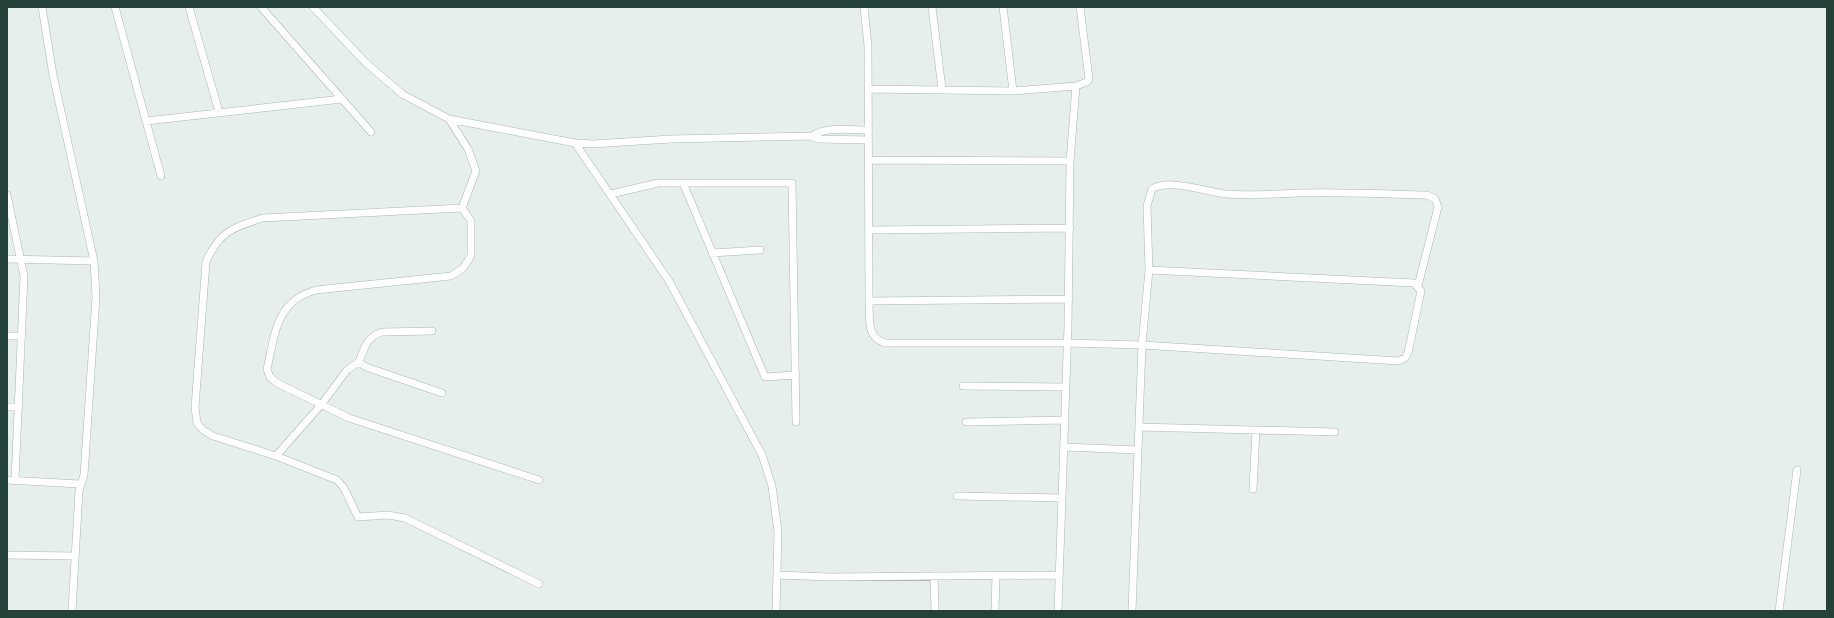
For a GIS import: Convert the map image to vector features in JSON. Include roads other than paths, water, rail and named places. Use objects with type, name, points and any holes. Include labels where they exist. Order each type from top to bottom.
[{"type":"street","points":[[42,7],[53,75],[94,261],[96,297],[84,475],[79,484],[72,611]]},
{"type":"street","points":[[115,7],[161,176]]},
{"type":"street","points":[[189,7],[219,112]]},
{"type":"street","points":[[261,7],[371,132]]},
{"type":"street","points":[[313,7],[366,64],[402,94],[449,119],[575,143],[812,136],[818,139],[868,140]]},
{"type":"street","points":[[864,7],[868,46],[869,89],[869,301],[872,335],[877,341],[885,343],[1068,343],[1142,345],[1398,361],[1405,358],[1408,353],[1421,291],[1414,283],[1149,270]]},
{"type":"street","points":[[932,7],[942,89]]},
{"type":"street","points":[[1003,7],[1013,91]]},
{"type":"street","points":[[869,89],[1013,91],[1076,86],[1087,82],[1089,79],[1080,7]]},
{"type":"street","points":[[1058,611],[1068,343],[1070,161],[1076,86]]},
{"type":"street","points":[[146,121],[342,98]]},
{"type":"street","points":[[449,119],[468,149],[476,171],[462,208]]},
{"type":"street","points":[[812,136],[818,132],[829,130],[868,130]]},
{"type":"street","points":[[575,143],[669,281],[762,455],[772,486],[778,532],[776,611]]},
{"type":"street","points":[[869,160],[1070,161]]},
{"type":"street","points":[[611,194],[658,183],[792,183],[796,422]]},
{"type":"street","points":[[683,183],[765,377],[796,375]]},
{"type":"street","points":[[1132,611],[1142,345],[1149,270],[1147,206],[1152,189],[1157,185],[1173,185],[1227,194],[1256,195],[1300,193],[1427,195],[1435,199],[1438,207],[1418,286]]},
{"type":"street","points":[[7,195],[22,259],[24,276],[15,480]]},
{"type":"street","points":[[462,208],[471,221],[471,256],[463,268],[451,276],[316,290],[304,293],[294,300],[278,321],[267,369],[270,377],[277,383],[349,418],[539,480]]},
{"type":"street","points":[[462,208],[263,218],[238,226],[223,235],[212,250],[206,262],[195,407],[197,423],[202,430],[213,436],[276,456],[337,480],[344,488],[358,517],[363,518],[388,515],[405,518],[538,584]]},
{"type":"street","points":[[869,230],[1070,228]]},
{"type":"street","points":[[712,253],[760,250]]},
{"type":"street","points":[[7,259],[94,261]]},
{"type":"street","points":[[869,301],[1069,299]]},
{"type":"street","points":[[276,456],[321,405],[346,370],[359,362],[365,344],[375,334],[382,332],[432,331]]},
{"type":"street","points":[[7,336],[22,336]]},
{"type":"street","points":[[359,362],[366,367],[442,393]]},
{"type":"street","points":[[963,386],[1066,387]]},
{"type":"street","points":[[7,407],[19,408]]},
{"type":"street","points":[[966,422],[1065,420]]},
{"type":"street","points":[[1139,427],[1335,432]]},
{"type":"street","points":[[1253,490],[1256,430]]},
{"type":"street","points":[[1064,447],[1138,450]]},
{"type":"street","points":[[1779,611],[1797,470]]},
{"type":"street","points":[[7,480],[79,484]]},
{"type":"street","points":[[957,496],[1062,498]]},
{"type":"street","points":[[7,555],[75,556]]},
{"type":"street","points":[[777,575],[1059,575]]},
{"type":"street","points":[[934,576],[935,611]]},
{"type":"street","points":[[996,576],[996,611]]}]
